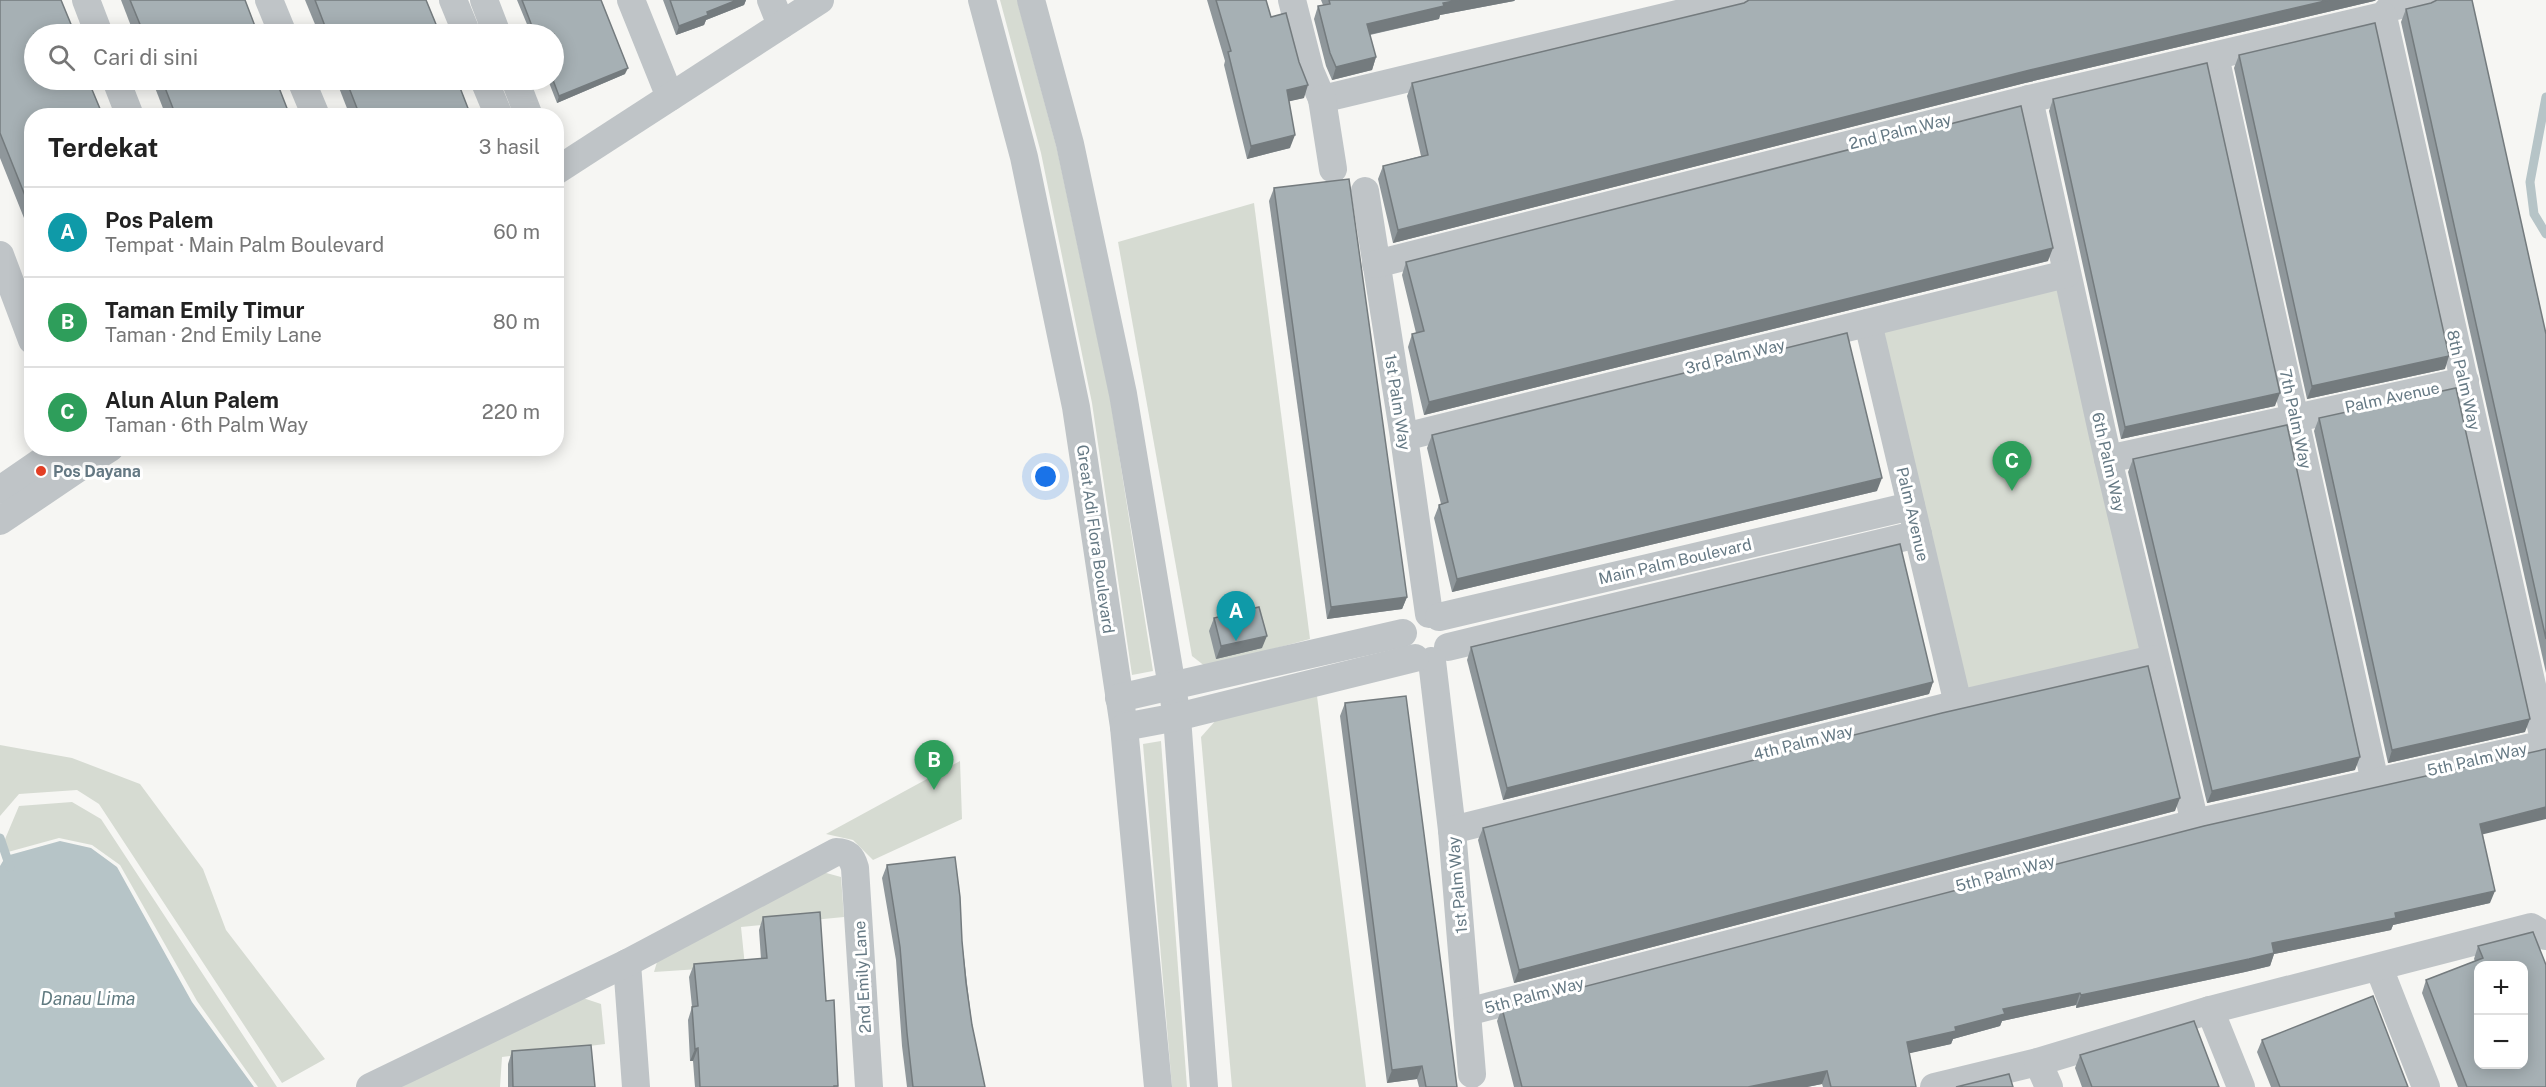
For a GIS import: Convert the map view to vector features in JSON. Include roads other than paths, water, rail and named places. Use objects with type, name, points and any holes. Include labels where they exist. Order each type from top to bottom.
[{"type":"street","points":[[86,0],[95,24]]},
{"type":"street","points":[[269,0],[279,24]]},
{"type":"street","points":[[453,0],[462,24]]},
{"type":"street","points":[[484,0],[493,24]]},
{"type":"street","points":[[631,0],[670,97]]},
{"type":"street","points":[[564,166],[670,97],[776,13],[820,0]]},
{"type":"street","name":"Great Adi Flora Boulevard","points":[[982,0],[1024,156],[1076,407],[1124,727],[1158,1087]]},
{"type":"street","points":[[1031,0],[1070,144],[1123,394],[1171,685],[1176,717],[1204,1087]]},
{"type":"street","points":[[1292,0],[1310,71],[1322,99],[1333,169]]},
{"type":"street","points":[[1322,99],[1736,0]]},
{"type":"street","name":"2nd Palm Way","points":[[1376,264],[2029,99],[2384,16],[2391,7],[2423,0]]},
{"type":"street","name":"8th Palm Way","points":[[2384,16],[2545,744]]},
{"type":"street","name":"7th Palm Way","points":[[2215,56],[2375,782]]},
{"type":"street","points":[[120,90],[127,108]]},
{"type":"street","points":[[305,90],[313,108]]},
{"type":"street","points":[[488,90],[496,108]]},
{"type":"street","points":[[519,90],[526,108]]},
{"type":"street","name":"6th Palm Way","points":[[2029,99],[2108,459],[2195,823]]},
{"type":"street","name":"1st Palm Way","points":[[1365,191],[1434,615],[1446,626],[1450,636],[1424,649],[1452,830],[1472,1074]]},
{"type":"street","points":[[0,255],[24,319]]},
{"type":"street","name":"3rd Palm Way","points":[[1404,437],[2066,274]]},
{"type":"street","name":"Palm Avenue","points":[[1868,323],[1958,704]]},
{"type":"street","name":"Palm Avenue","points":[[2108,459],[2465,381]]},
{"type":"street","points":[[0,521],[32,483],[69,456]]},
{"type":"street","points":[[0,490],[32,483]]},
{"type":"street","name":"Main Palm Boulevard","points":[[1424,649],[1408,622],[1417,616],[1434,615],[1911,506]]},
{"type":"street","name":"Main Palm Boulevard","points":[[1124,727],[1176,717],[1424,649],[1918,534]]},
{"type":"street","name":"Main Palm Boulevard","points":[[1119,698],[1171,685],[1424,649]]},
{"type":"street","name":"4th Palm Way","points":[[1452,830],[1958,704],[2154,659]]},
{"type":"street","name":"5th Palm Way","points":[[1467,1012],[2195,823],[2545,744]]},
{"type":"street","name":"2nd Emily Lane","points":[[627,963],[836,852],[845,852],[853,859],[855,868],[869,1087]]},
{"type":"street","points":[[1934,1087],[2044,1074],[2210,1010],[2531,927],[2546,936]]},
{"type":"street","points":[[370,1087],[627,963],[636,1087]]},
{"type":"street","points":[[2379,968],[2426,1087]]},
{"type":"street","points":[[2210,1010],[2241,1087]]},
{"type":"water","name":"Danau Lima","points":[[60,841],[91,848],[117,867],[192,1002],[254,1087],[0,1087],[0,866],[6,856]]},
{"type":"waterway","points":[[2546,97],[2530,182],[2534,214],[2546,234]]},
{"type":"waterway","points":[[0,838],[10,867]]},
{"type":"place","name":"Pos Dayana","points":[[41,471]]},
{"type":"place","name":"Alun Alun Palem","points":[[2012,491]]},
{"type":"place","name":"Pos Palem","points":[[1236,641]]},
{"type":"place","name":"Taman Emily Timur","points":[[934,790]]}]
